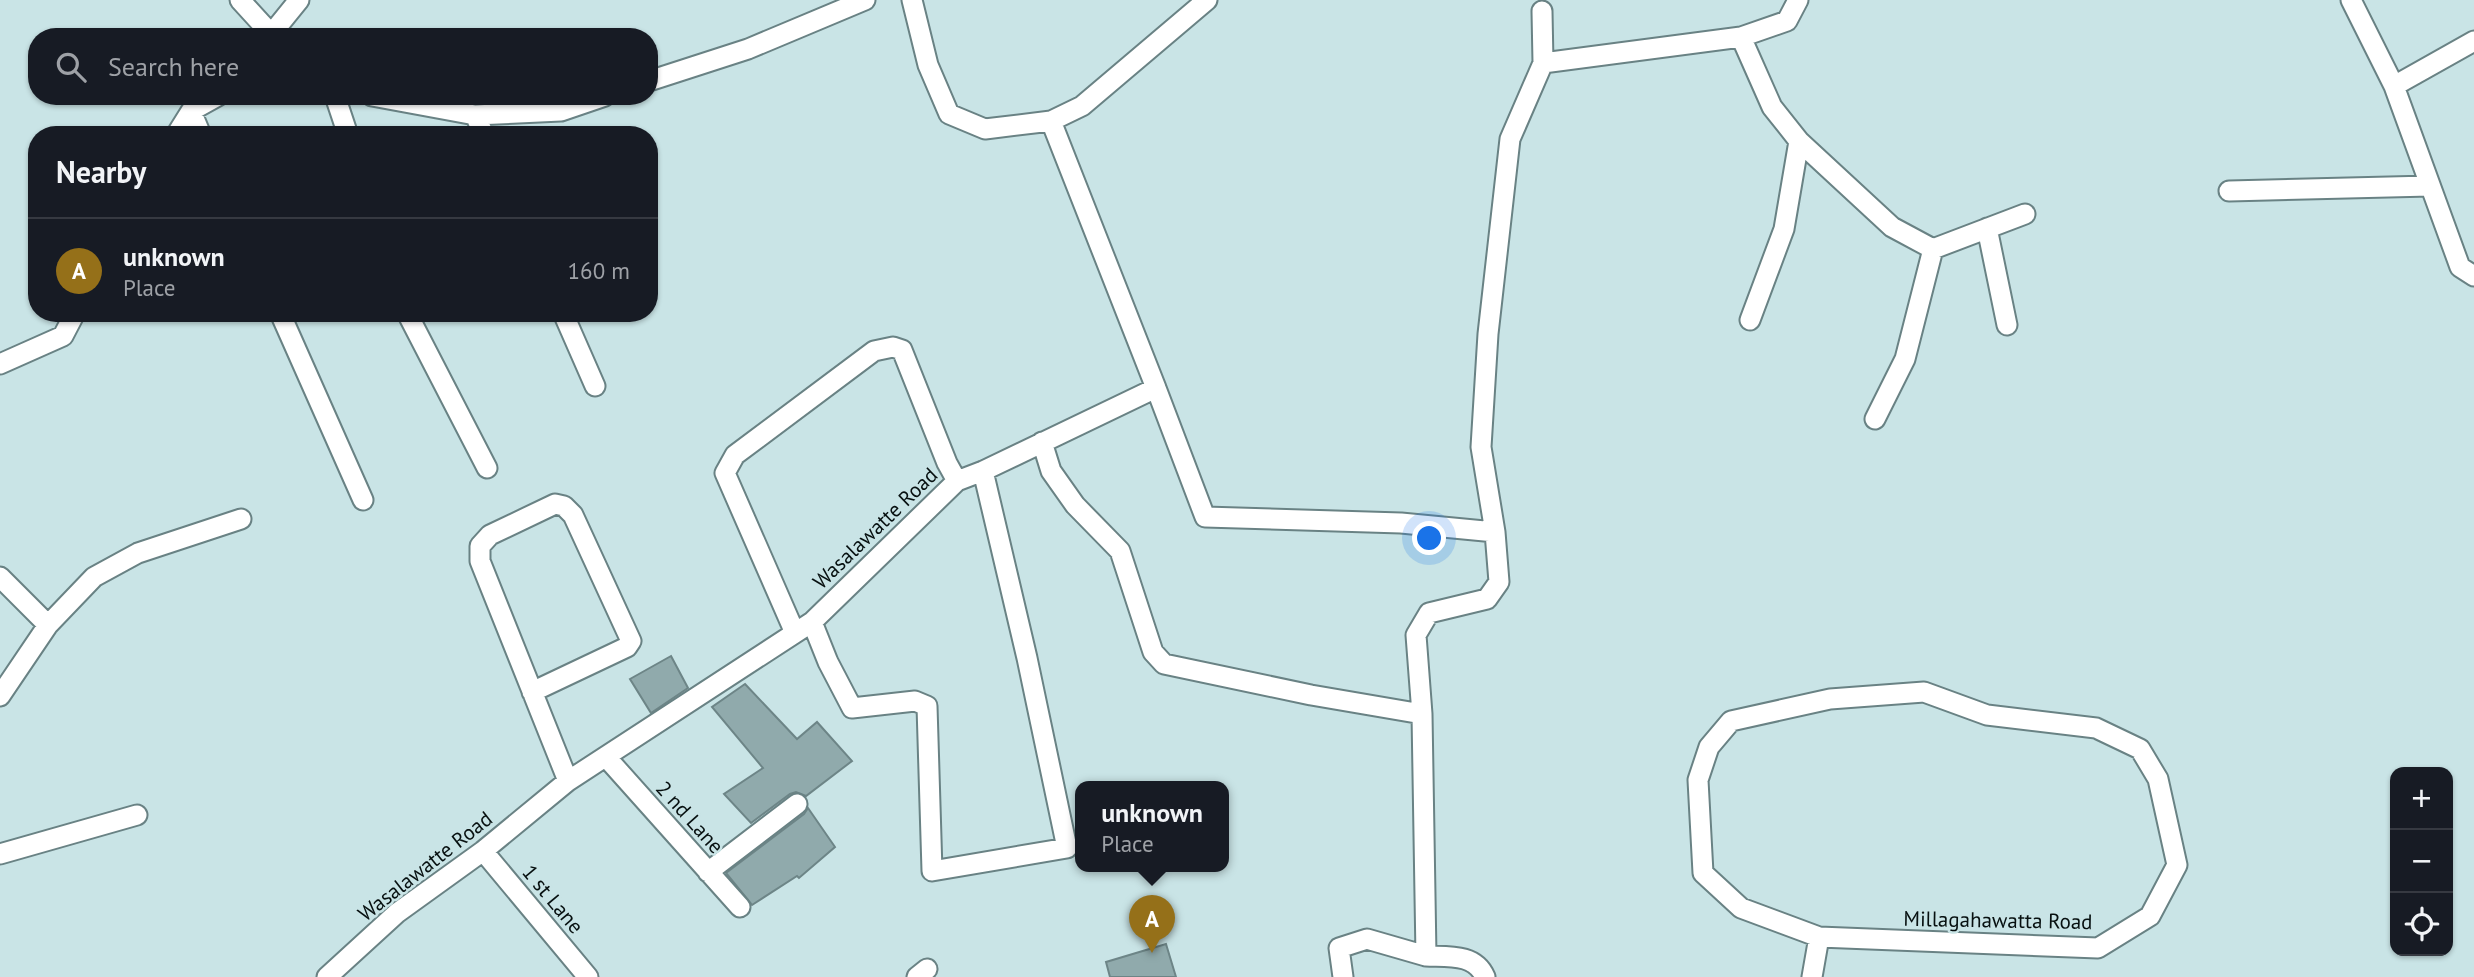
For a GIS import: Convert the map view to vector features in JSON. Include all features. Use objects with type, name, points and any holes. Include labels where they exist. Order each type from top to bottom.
[{"type":"street","points":[[240,0],[264,28]]},
{"type":"street","points":[[276,28],[299,0]]},
{"type":"street","points":[[658,79],[748,49],[865,0]]},
{"type":"street","points":[[912,0],[928,65],[949,114],[985,129],[1051,121],[1082,106],[1207,0]]},
{"type":"street","points":[[1544,63],[1741,37],[1787,21],[1798,0]]},
{"type":"street","points":[[2351,0],[2395,86],[2460,267],[2474,276]]},
{"type":"street","points":[[1426,956],[1422,714],[1416,635],[1429,613],[1487,599],[1499,582],[1480,447],[1488,334],[1510,139],[1544,63],[1542,11]]},
{"type":"street","points":[[1741,37],[1772,107],[1799,141],[1892,227],[1933,249],[2025,214]]},
{"type":"street","points":[[2395,86],[2474,41]]},
{"type":"street","points":[[182,126],[191,111],[202,105]]},
{"type":"street","points":[[338,105],[345,126]]},
{"type":"street","points":[[421,105],[475,115],[561,111],[579,105]]},
{"type":"street","points":[[191,111],[197,126]]},
{"type":"street","points":[[475,115],[480,126]]},
{"type":"street","points":[[1051,121],[1205,517],[1402,523],[1494,532]]},
{"type":"street","points":[[1750,320],[1784,229],[1799,141]]},
{"type":"street","points":[[2229,191],[2430,186]]},
{"type":"street","points":[[1987,228],[2007,325]]},
{"type":"street","points":[[1875,419],[1905,359],[1933,249]]},
{"type":"street","points":[[0,364],[63,336],[70,322]]},
{"type":"street","points":[[284,322],[363,500]]},
{"type":"street","points":[[412,322],[487,468]]},
{"type":"street","points":[[567,322],[595,386]]},
{"type":"street","points":[[795,633],[725,472],[735,455],[874,351],[893,347],[902,350],[947,463],[957,481]]},
{"type":"street","name":"Wasalawatte Road","points":[[327,977],[397,913],[483,851],[568,781],[812,622],[957,481],[1156,388]]},
{"type":"street","points":[[1042,442],[1051,471],[1075,505],[1120,551],[1153,652],[1164,664],[1311,695],[1422,714]]},
{"type":"street","points":[[812,622],[828,662],[852,708],[915,701],[927,706],[932,871],[1067,849],[1027,658],[983,471]]},
{"type":"street","points":[[532,692],[627,647],[631,641],[573,515],[564,506],[555,504],[489,535],[480,546],[480,561],[532,692],[568,781]]},
{"type":"street","points":[[0,696],[48,625],[94,577],[138,553],[241,519]]},
{"type":"street","points":[[0,577],[48,625]]},
{"type":"street","name":"Millagahawatta Road","points":[[1924,692],[1987,715],[2096,728],[2140,749],[2158,779],[2177,865],[2150,916],[2098,948],[1819,937],[1741,908],[1703,873],[1698,780],[1709,747],[1731,721],[1830,699],[1924,692]]},
{"type":"street","name":"2 nd Lane","points":[[606,757],[740,907]]},
{"type":"street","points":[[708,872],[797,804]]},
{"type":"street","points":[[0,855],[137,815]]},
{"type":"street","name":"1 st Lane","points":[[483,851],[588,977]]},
{"type":"street","points":[[1812,977],[1819,937]]},
{"type":"street","points":[[1343,977],[1339,948],[1367,939],[1426,956],[1463,957],[1483,971],[1485,977]]},
{"type":"building","points":[[671,656],[688,688],[651,713],[630,679]]},
{"type":"building","points":[[745,684],[797,739],[817,722],[852,761],[806,796],[796,792],[790,794],[751,823],[724,794],[763,768],[712,707]]},
{"type":"building","points":[[808,808],[835,847],[799,878],[797,876],[752,905],[726,873],[804,814]]},
{"type":"building","points":[[1166,944],[1176,977],[1110,977],[1106,962]]},
{"type":"place","name":"unknown","points":[[1152,953]]}]
